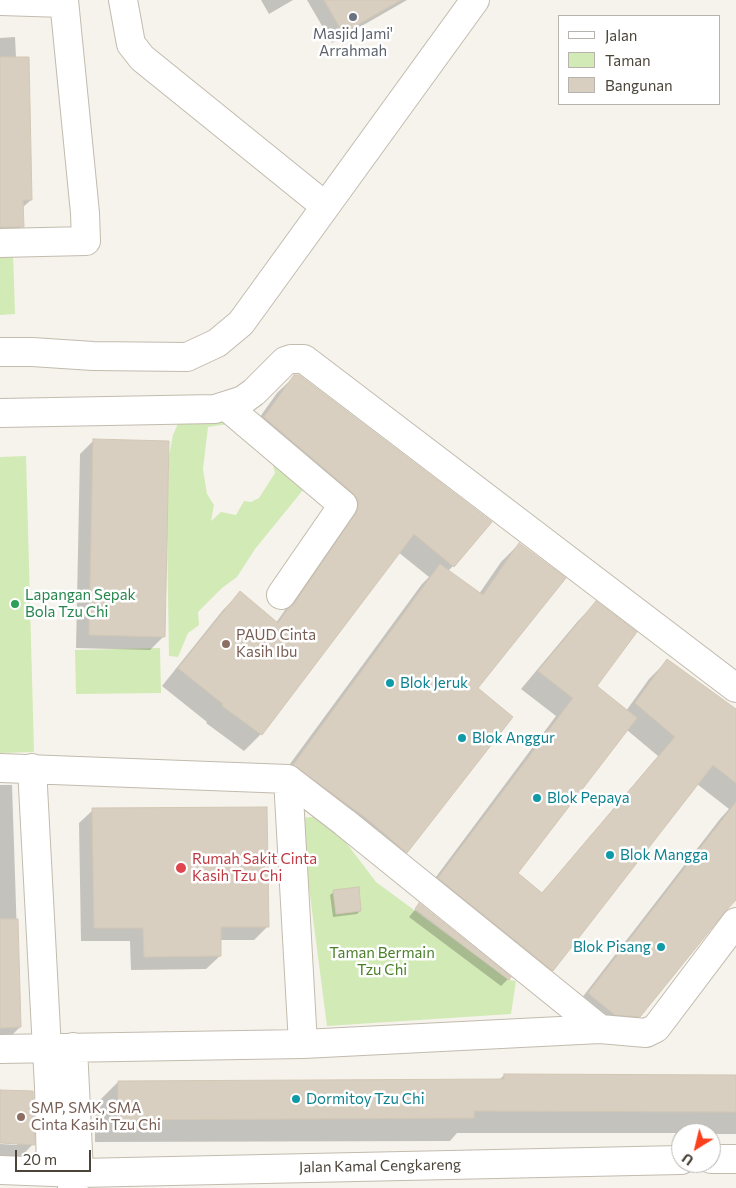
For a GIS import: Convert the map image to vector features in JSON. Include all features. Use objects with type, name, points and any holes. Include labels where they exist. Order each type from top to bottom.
[{"type":"street","points":[[122,0],[131,44],[142,58],[325,206]]},
{"type":"street","points":[[0,352],[93,356],[187,357],[217,343],[241,323],[475,0]]},
{"type":"street","points":[[0,1],[64,1],[86,241],[0,242]]},
{"type":"street","points":[[0,413],[209,409],[226,406],[243,400],[254,392],[285,362],[296,358],[304,359],[736,688]]},
{"type":"street","points":[[226,406],[343,505],[281,595]]},
{"type":"street","points":[[0,768],[288,779],[344,822],[600,1030]]},
{"type":"street","points":[[32,768],[49,1087],[51,1171]]},
{"type":"street","points":[[288,779],[303,1044]]},
{"type":"street","points":[[0,1049],[303,1044],[600,1030],[643,1034],[652,1031],[736,922]]},
{"type":"street","points":[[73,1047],[75,1183]]},
{"type":"street","points":[[721,1159],[736,1159]]},
{"type":"street","name":"Jalan Kamal Cengkareng","points":[[0,1170],[51,1171],[75,1183],[671,1160]]},
{"type":"green space","points":[[0,253],[13,253],[15,314],[0,315]]},
{"type":"green space","points":[[209,411],[228,424],[208,427],[203,469],[207,494],[214,505],[211,521],[221,512],[236,515],[244,501],[251,502],[259,498],[275,473],[270,454],[316,474],[255,549],[237,577],[222,588],[198,612],[199,625],[188,633],[178,657],[169,656],[167,535],[169,455],[173,435],[180,419]]},
{"type":"green space","name":"Lapangan Sepak Bola Tzu Chi","points":[[26,456],[34,752],[0,753],[0,457]]},
{"type":"green space","points":[[160,648],[161,693],[76,694],[75,650]]},
{"type":"green space","name":"Taman Bermain Tzu Chi","points":[[326,816],[376,882],[509,980],[516,981],[511,1014],[327,1026],[300,818]]},
{"type":"building","name":"Masjid Jami' Arrahmah","points":[[324,0],[401,0],[343,33]]},
{"type":"building","points":[[0,57],[29,57],[32,200],[23,200],[24,227],[0,227]]},
{"type":"building","points":[[294,375],[299,375],[492,522],[454,567],[414,534],[262,735],[222,706],[223,704],[178,668],[240,591],[278,623],[294,604],[356,513],[358,500],[353,493],[264,417]]},
{"type":"building","points":[[93,439],[169,441],[165,637],[89,635]]},
{"type":"building","points":[[519,543],[566,578],[478,688],[513,717],[407,853],[366,818],[293,765],[440,564],[483,595]]},
{"type":"building","points":[[596,601],[637,632],[597,686],[637,718],[518,873],[542,893],[675,737],[635,703],[667,659],[736,709],[736,783],[713,765],[553,971],[438,878],[573,698],[538,671]]},
{"type":"building","name":"Blok Pisang","points":[[736,802],[736,900],[640,1017],[615,1015],[588,993]]},
{"type":"building","name":"Rumah Sakit Cinta Kasih Tzu Chi","points":[[267,807],[269,927],[221,927],[221,956],[144,957],[143,928],[94,928],[92,808]]},
{"type":"building","points":[[359,887],[361,911],[336,914],[333,890]]},
{"type":"building","points":[[419,903],[511,977],[509,980],[415,909]]},
{"type":"building","points":[[0,919],[18,919],[21,1027],[0,1028]]},
{"type":"building","points":[[504,1074],[736,1075],[736,1112],[474,1111],[474,1118],[118,1120],[118,1081],[504,1079]]},
{"type":"building","name":"SMP, SMK, SMA Cinta Kasih Tzu Chi","points":[[0,1090],[33,1091],[35,1145],[0,1143]]},
{"type":"place","name":"Masjid Jami' Arrahmah","points":[[353,17]]},
{"type":"place","name":"Lapangan Sepak Bola Tzu Chi","points":[[15,604]]},
{"type":"place","name":"PAUD Cinta Kasih Ibu","points":[[226,644]]},
{"type":"place","name":"Blok Jeruk","points":[[390,683]]},
{"type":"place","name":"Blok Anggur","points":[[462,738]]},
{"type":"place","name":"Blok Pepaya","points":[[537,798]]},
{"type":"place","name":"Blok Mangga","points":[[610,855]]},
{"type":"place","name":"Rumah Sakit Cinta Kasih Tzu Chi","points":[[181,868]]},
{"type":"place","name":"Blok Pisang","points":[[661,947]]},
{"type":"place","name":"Dormitoy Tzu Chi","points":[[296,1099]]},
{"type":"place","name":"SMP, SMK, SMA Cinta Kasih Tzu Chi","points":[[21,1117]]}]
